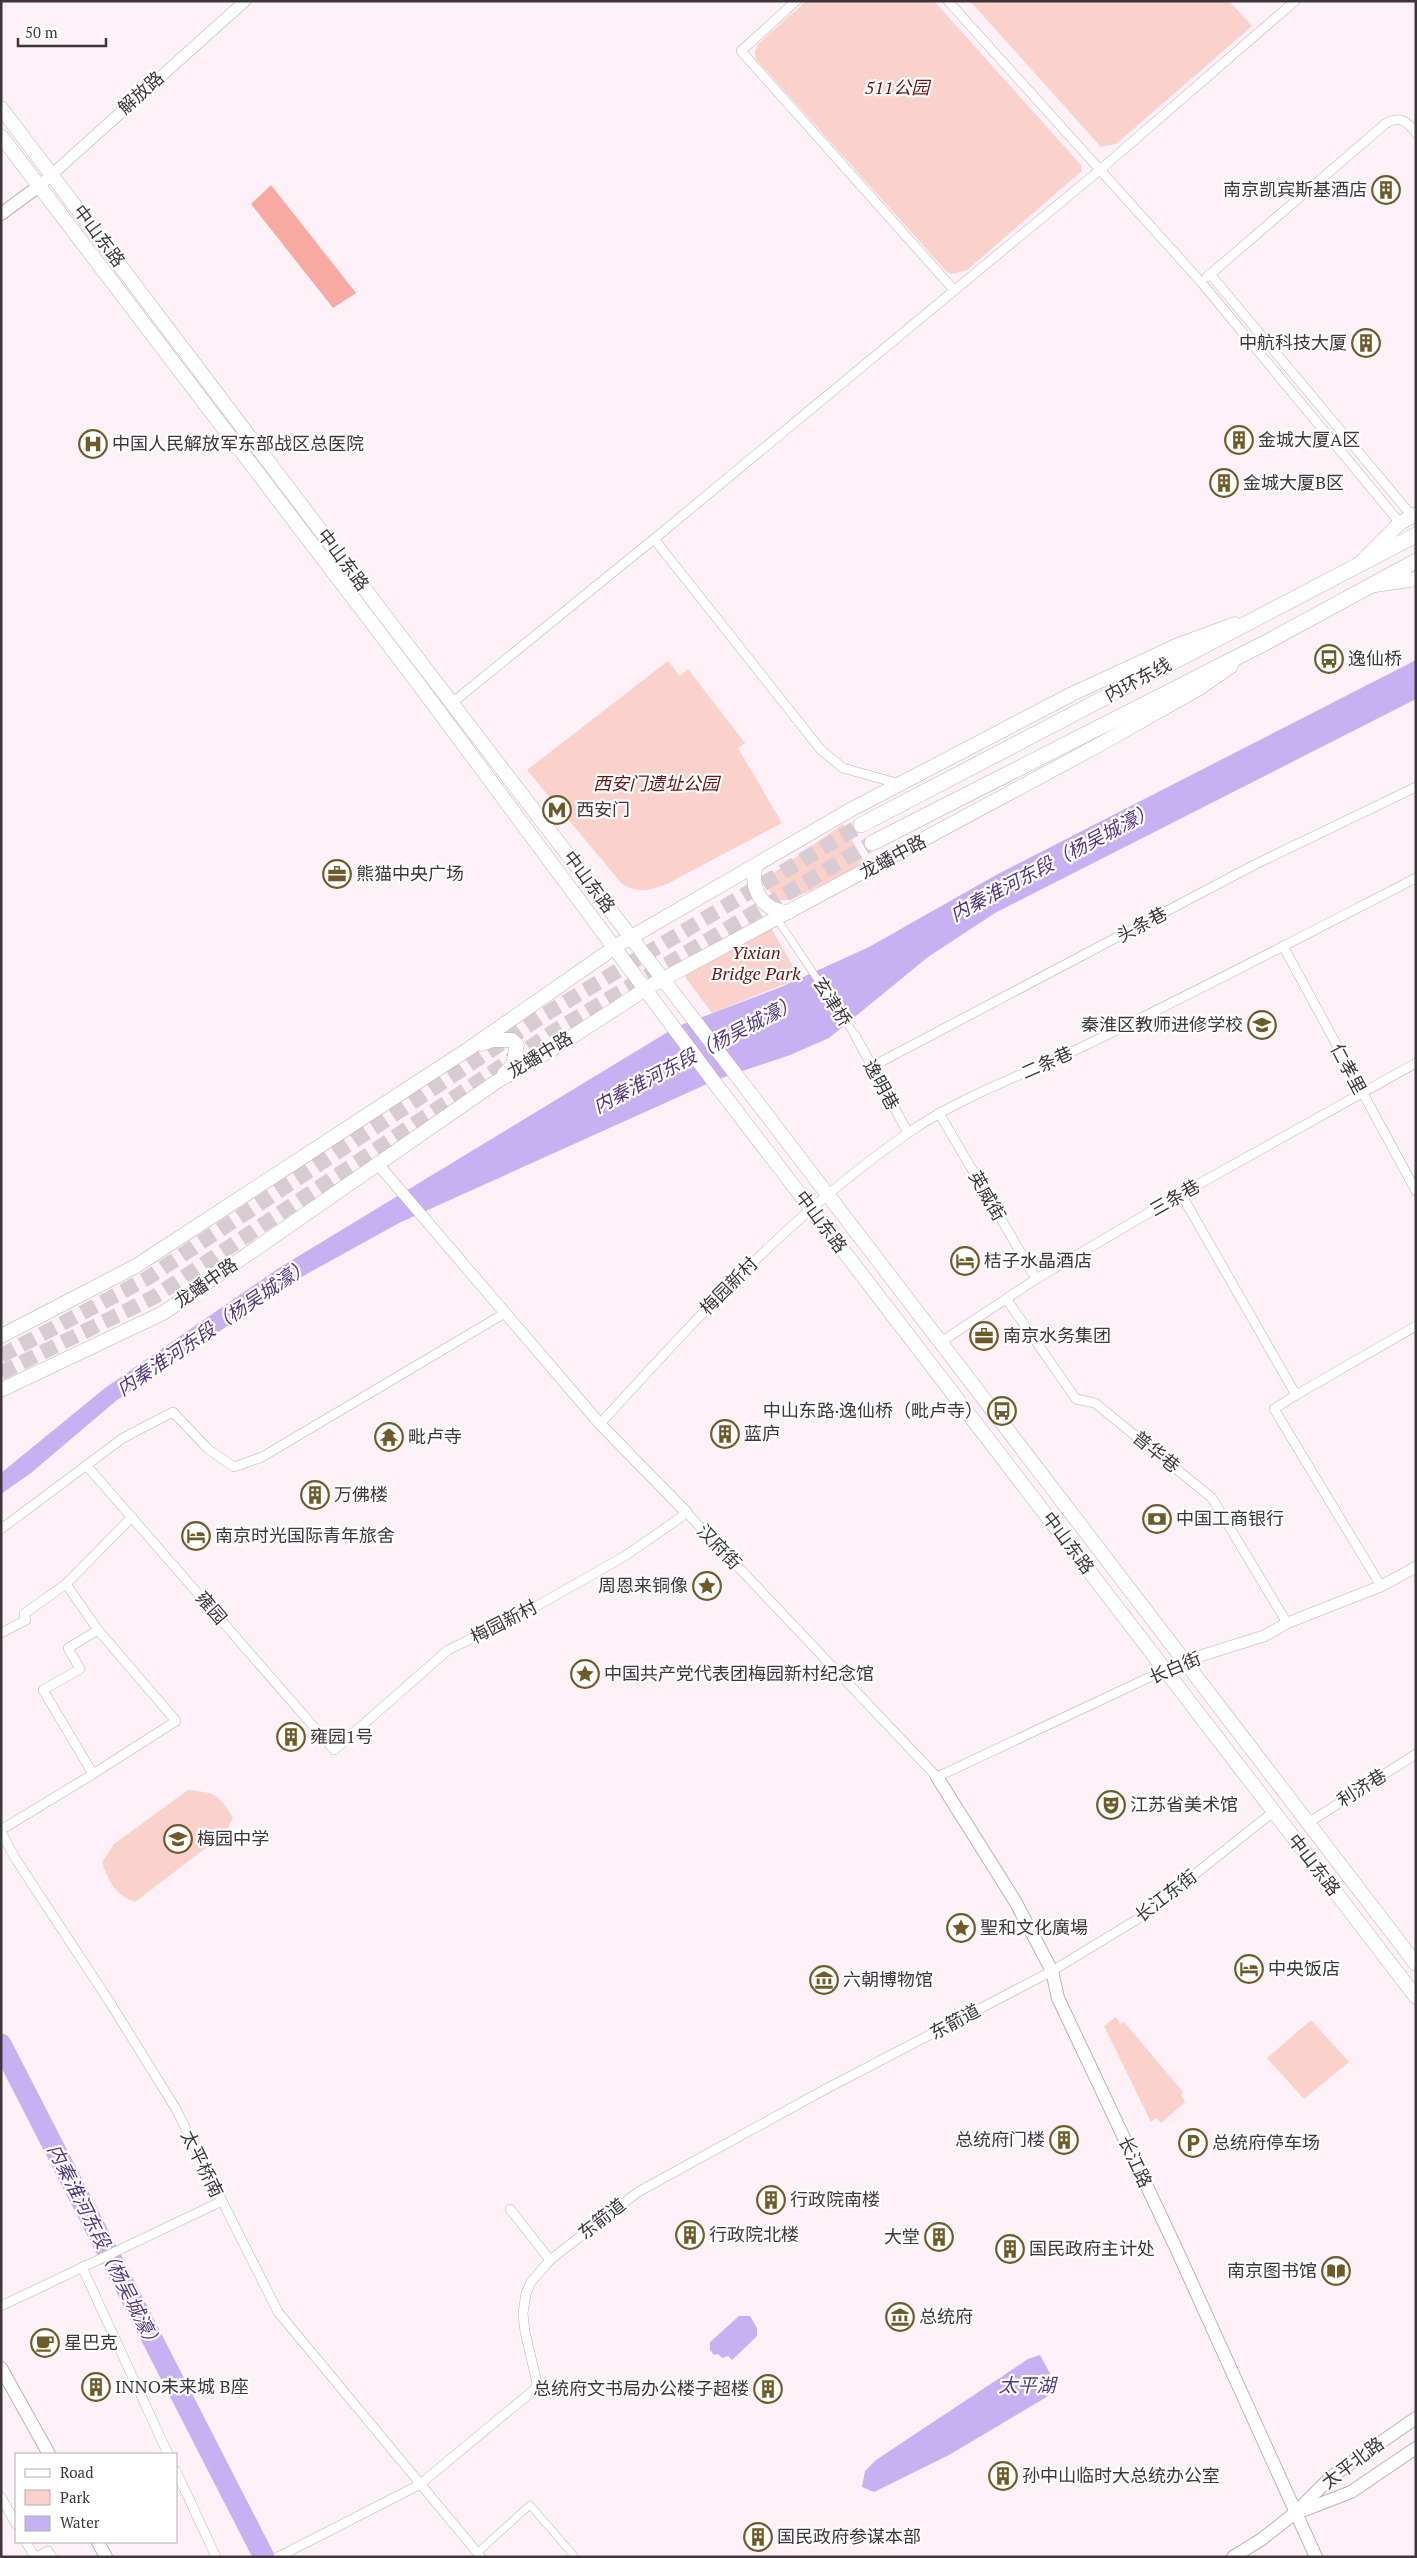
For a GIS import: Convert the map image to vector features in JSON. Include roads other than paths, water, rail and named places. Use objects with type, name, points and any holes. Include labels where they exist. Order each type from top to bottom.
[{"type":"highway","name":"内环东线","points":[[861,825],[1416,536]]},
{"type":"highway","name":"内环东线","points":[[872,843],[1265,643],[1416,561]]},
{"type":"main road","name":"中山东路","points":[[1,108],[663,979],[825,1196],[941,1342],[1416,1964]]},
{"type":"main road","name":"中山东路","points":[[1,136],[417,682],[720,1090],[1416,1997]]},
{"type":"main road","points":[[1,214],[39,186]]},
{"type":"main road","points":[[1357,566],[1409,517]]},
{"type":"main road","points":[[1367,586],[1416,579]]},
{"type":"main road","points":[[1,1336],[136,1266],[470,1048],[613,948],[756,865],[900,784],[1072,694],[1178,645],[1273,610]]},
{"type":"main road","name":"龙蟠中路","points":[[1,1390],[163,1313],[496,1082],[559,1045],[644,990],[1096,746],[1198,689],[1265,643]]},
{"type":"main road","points":[[756,865],[754,882],[762,900],[783,915]]},
{"type":"main road","points":[[470,1048],[493,1040],[512,1040],[517,1045],[513,1065],[496,1082]]},
{"type":"main road","name":"长江路","points":[[937,1777],[1010,1893],[1052,1971],[1058,1998],[1176,2248],[1316,2557]]},
{"type":"main road","points":[[1,2368],[48,2453]]},
{"type":"main road","name":"太平北路","points":[[1232,2557],[1262,2539],[1295,2513],[1331,2477],[1416,2418]]},
{"type":"main road","name":"太平北路","points":[[1295,2513],[1351,2492],[1416,2448]]},
{"type":"main road","points":[[99,2543],[106,2557]]},
{"type":"street","name":"解放路","points":[[39,186],[245,1]]},
{"type":"street","points":[[796,1],[741,51],[954,290]]},
{"type":"street","points":[[948,1],[1101,169],[1409,517]]},
{"type":"street","points":[[452,703],[654,539],[1101,169],[1295,1]]},
{"type":"street","points":[[1201,282],[1393,119],[1401,119],[1416,133]]},
{"type":"street","points":[[1210,274],[1409,517]]},
{"type":"street","points":[[654,539],[821,750],[843,768],[900,784]]},
{"type":"street","name":"头条巷","points":[[871,1067],[1254,865],[1416,787]]},
{"type":"street","name":"二条巷","points":[[825,1196],[908,1133],[939,1113],[1087,1044],[1416,878]]},
{"type":"street","name":"玄津桥","points":[[783,915],[854,1036]]},
{"type":"street","name":"仁孝里","points":[[1283,946],[1416,1190]]},
{"type":"street","name":"逸明巷","points":[[854,1036],[908,1133]]},
{"type":"street","name":"三条巷","points":[[941,1342],[1036,1279],[1181,1194],[1416,1063]]},
{"type":"street","name":"英威街","points":[[939,1113],[1036,1279]]},
{"type":"street","name":"汉府街","points":[[377,1163],[600,1424],[937,1777]]},
{"type":"street","points":[[1181,1194],[1296,1395]]},
{"type":"street","name":"梅园新村","points":[[600,1424],[724,1288],[825,1196]]},
{"type":"street","name":"普华巷","points":[[1007,1300],[1076,1398],[1095,1403],[1212,1498],[1287,1623]]},
{"type":"street","points":[[1,1530],[123,1438],[174,1412],[208,1449],[234,1467],[262,1457],[505,1313]]},
{"type":"street","points":[[1381,1586],[1274,1409],[1416,1326]]},
{"type":"street","name":"雍园","points":[[87,1466],[334,1750]]},
{"type":"street","name":"梅园新村","points":[[334,1750],[448,1650],[528,1611],[625,1556],[687,1513]]},
{"type":"street","points":[[1,1633],[26,1620],[24,1614],[66,1584],[132,1517]]},
{"type":"street","name":"长白街","points":[[937,1777],[1184,1661],[1264,1636],[1287,1623],[1381,1586],[1416,1567]]},
{"type":"street","points":[[1,1831],[176,1721],[98,1630],[66,1584]]},
{"type":"street","points":[[93,1774],[43,1690],[80,1669],[68,1648],[98,1630]]},
{"type":"street","name":"利济巷","points":[[1308,1823],[1416,1754]]},
{"type":"street","name":"长江东街","points":[[1052,1971],[1141,1917],[1273,1812]]},
{"type":"street","name":"太平桥南","points":[[1,1831],[15,1858],[176,2109],[220,2202],[278,2312],[418,2484],[479,2555]]},
{"type":"street","name":"东箭道","points":[[279,2556],[418,2484],[535,2389],[537,2383],[523,2313],[526,2293],[531,2282],[550,2260],[638,2192],[824,2090],[1052,1971]]},
{"type":"street","points":[[1,2306],[220,2202]]},
{"type":"street","points":[[510,2208],[550,2260]]},
{"type":"street","points":[[82,2267],[168,2453]]},
{"type":"street","points":[[178,2475],[216,2557]]},
{"type":"street","points":[[1,2497],[15,2522]]},
{"type":"street","points":[[479,2555],[530,2505],[575,2557]]},
{"type":"street","points":[[27,2543],[36,2557],[48,2551],[52,2557]]},
{"type":"water","points":[[1416,660],[1416,699],[995,913],[928,957],[829,1038],[790,1055],[716,1080],[399,1223],[296,1280],[117,1400],[31,1473],[1,1494],[1,1473],[105,1388],[279,1268],[676,1027],[781,987],[869,947],[996,875]]},
{"type":"water","points":[[739,2316],[750,2316],[757,2328],[757,2336],[732,2360],[728,2356],[722,2358],[718,2354],[714,2355],[710,2350],[710,2342]]},
{"type":"water","name":"太平湖","points":[[1040,2355],[1053,2379],[1055,2392],[949,2455],[874,2492],[862,2487],[865,2471],[876,2460],[1028,2359]]},
{"type":"waterway","name":"内秦淮河东段（杨吴城濠）","points":[[1,2044],[264,2557]]},
{"type":"tunnel","points":[[1,1356],[146,1279],[544,1015],[861,825]]},
{"type":"tunnel","points":[[1,1373],[154,1297],[556,1030],[872,843]]},
{"type":"place","name":"南京凯宾斯基酒店","points":[[1386,190]]},
{"type":"place","name":"中航科技大厦","points":[[1366,343]]},
{"type":"place","name":"金城大厦A区","points":[[1239,440]]},
{"type":"place","name":"中国人民解放军东部战区总医院","points":[[93,444]]},
{"type":"place","name":"金城大厦B区","points":[[1224,483]]},
{"type":"place","name":"逸仙桥","points":[[1329,659]]},
{"type":"place","name":"西安门","points":[[557,810]]},
{"type":"place","name":"熊猫中央广场","points":[[337,874]]},
{"type":"place","name":"秦淮区教师进修学校","points":[[1262,1025]]},
{"type":"place","name":"桔子水晶酒店","points":[[965,1261]]},
{"type":"place","name":"南京水务集团","points":[[984,1336]]},
{"type":"place","name":"中山东路·逸仙桥（毗卢寺）","points":[[1002,1411]]},
{"type":"place","name":"蓝庐","points":[[725,1434]]},
{"type":"place","name":"毗卢寺","points":[[389,1437]]},
{"type":"place","name":"万佛楼","points":[[315,1495]]},
{"type":"place","name":"中国工商银行","points":[[1157,1519]]},
{"type":"place","name":"南京时光国际青年旅舍","points":[[196,1536]]},
{"type":"place","name":"周恩来铜像","points":[[707,1586]]},
{"type":"place","name":"中国共产党代表团梅园新村纪念馆","points":[[585,1674]]},
{"type":"place","name":"雍园1号","points":[[291,1737]]},
{"type":"place","name":"江苏省美术馆","points":[[1111,1805]]},
{"type":"place","name":"梅园中学","points":[[178,1839]]},
{"type":"place","name":"聖和文化廣場","points":[[961,1928]]},
{"type":"place","name":"中央饭店","points":[[1249,1969]]},
{"type":"place","name":"六朝博物馆","points":[[824,1980]]},
{"type":"place","name":"总统府门楼","points":[[1064,2140]]},
{"type":"place","name":"总统府停车场","points":[[1193,2143]]},
{"type":"place","name":"行政院南楼","points":[[771,2200]]},
{"type":"place","name":"行政院北楼","points":[[690,2235]]},
{"type":"place","name":"大堂","points":[[939,2237]]},
{"type":"place","name":"国民政府主计处","points":[[1010,2249]]},
{"type":"place","name":"南京图书馆","points":[[1336,2271]]},
{"type":"place","name":"总统府","points":[[900,2317]]},
{"type":"place","name":"星巴克","points":[[45,2343]]},
{"type":"place","name":"INNO未来城 B座","points":[[96,2387]]},
{"type":"place","name":"总统府文书局办公楼子超楼","points":[[768,2389]]},
{"type":"place","name":"孙中山临时大总统办公室","points":[[1003,2476]]},
{"type":"place","name":"国民政府参谋本部","points":[[758,2537]]},
{"type":"park label","name":"511公园","points":[[897,88]]},
{"type":"park label","name":"西安门遗址公园","points":[[656,784]]},
{"type":"park label","name":"Yixian Bridge Park","points":[[756,963]]}]
